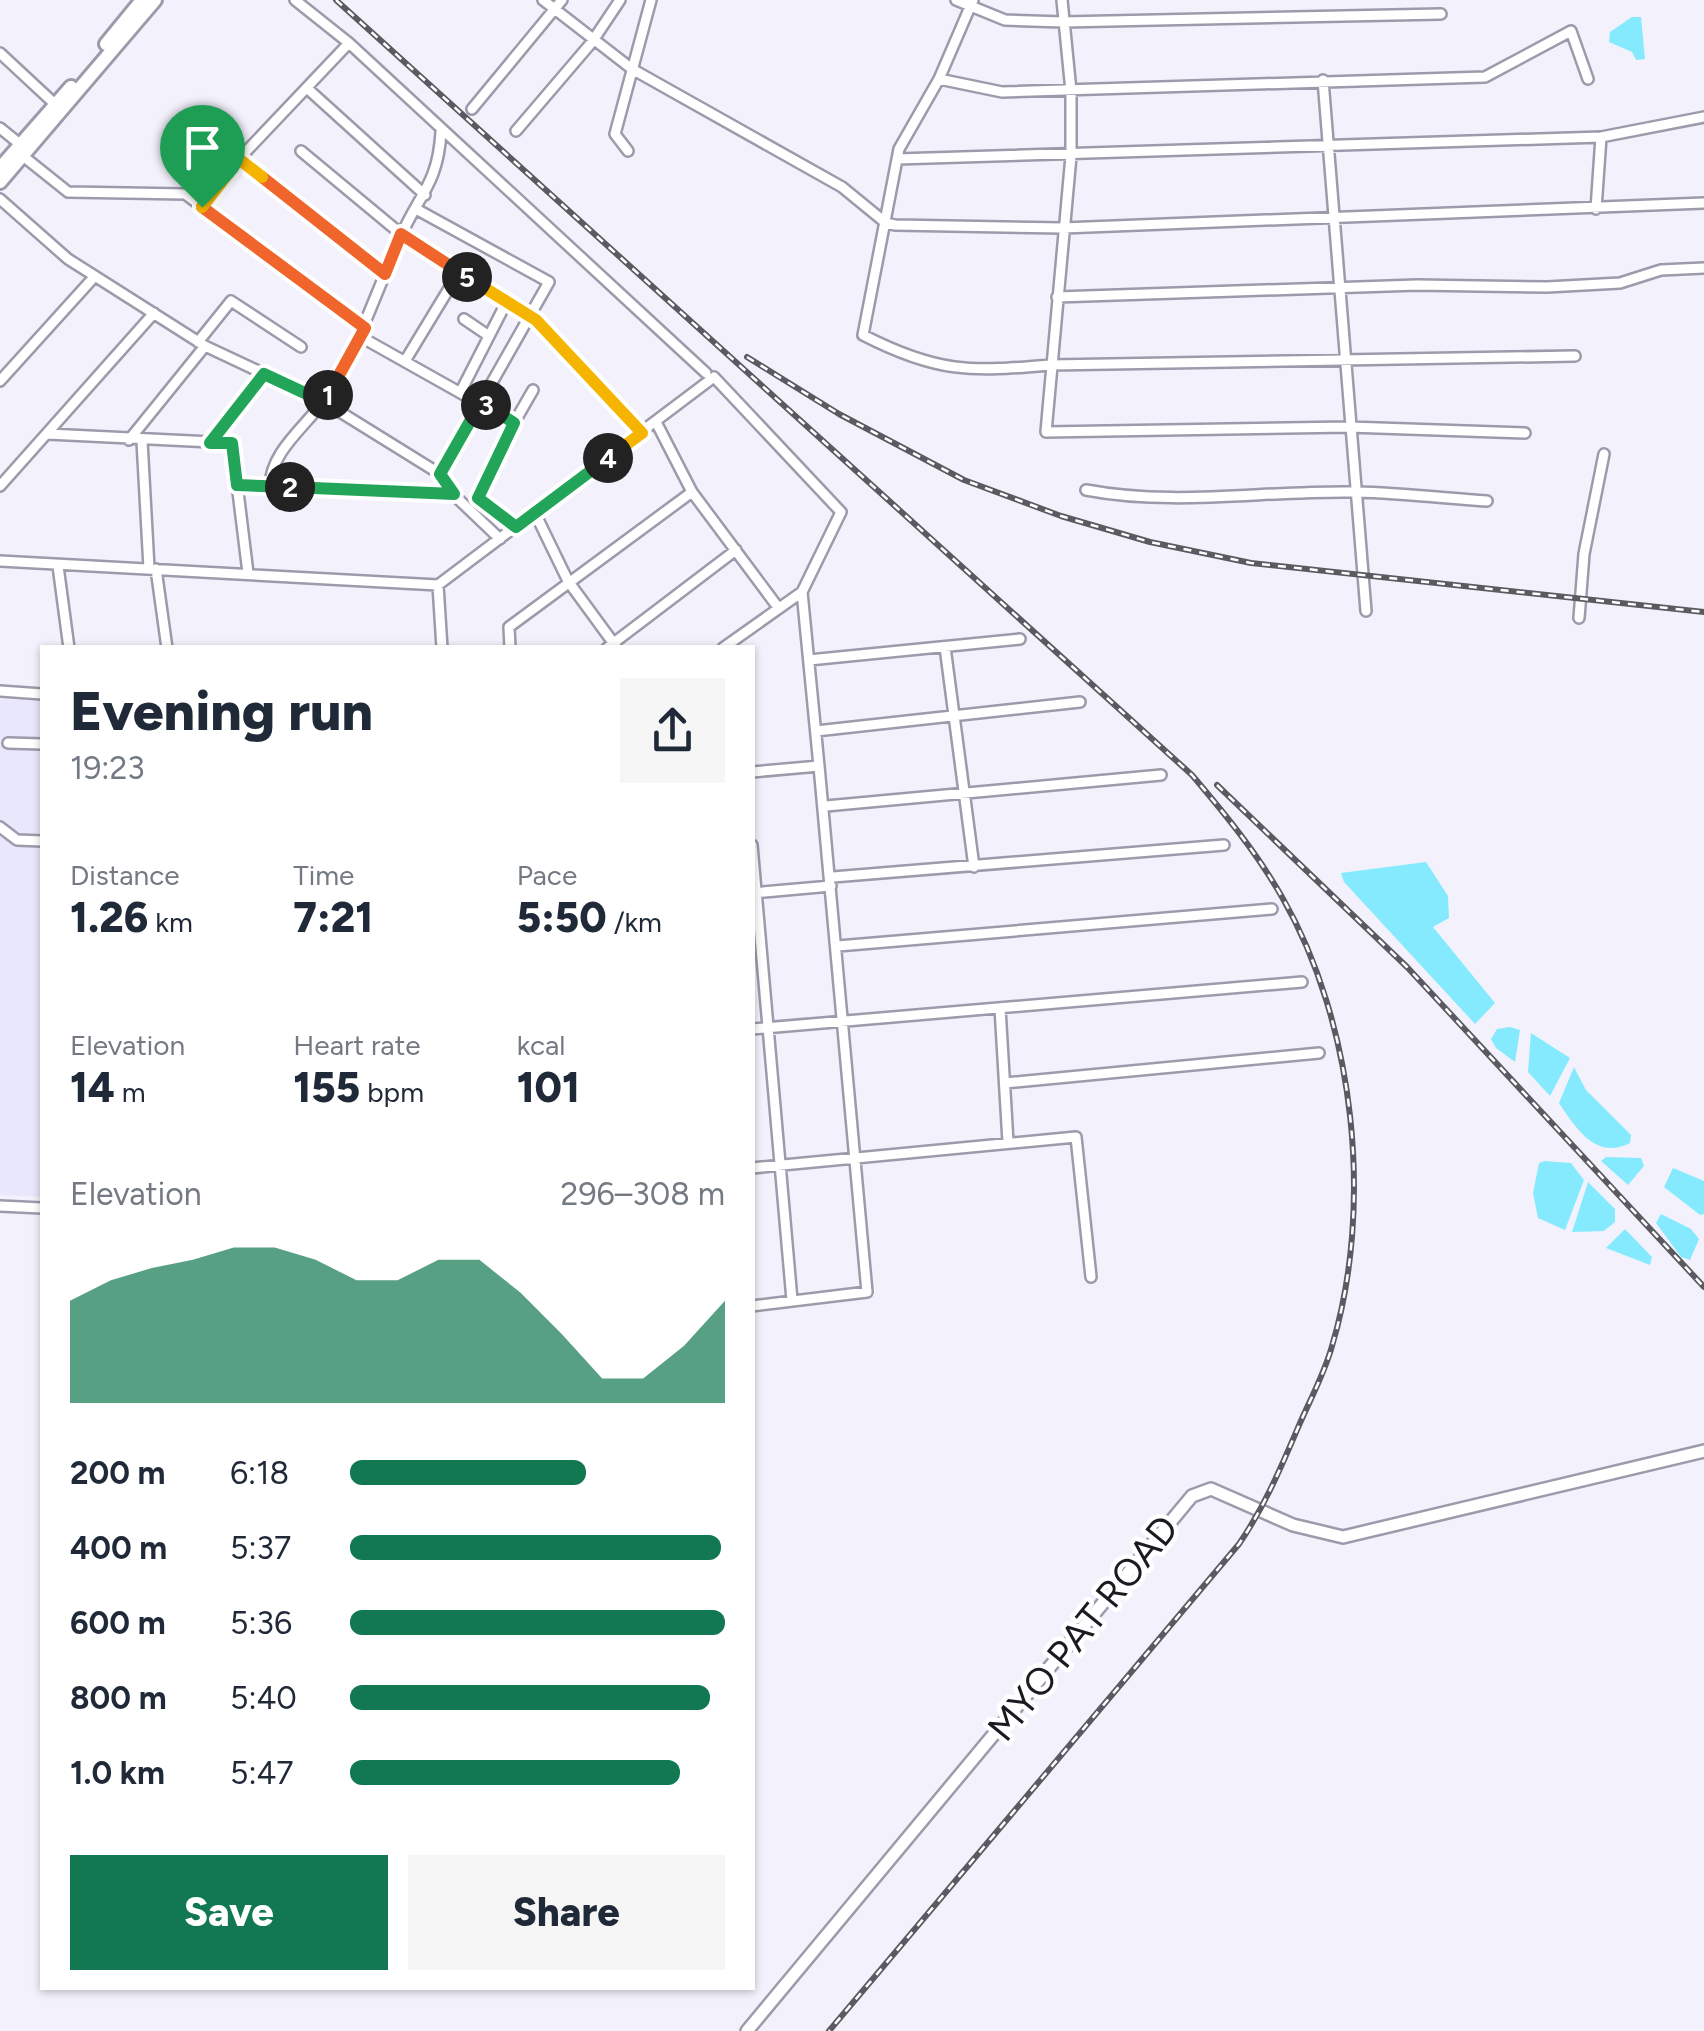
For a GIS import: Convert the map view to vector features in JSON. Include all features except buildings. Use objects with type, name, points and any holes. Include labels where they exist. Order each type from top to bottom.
[{"type":"main road","points":[[59,108],[142,0]]},
{"type":"main road","points":[[0,182],[22,150],[154,0]]},
{"type":"main road","points":[[0,168],[22,150]]},
{"type":"main road","name":"MYO PAT ROAD","points":[[746,2031],[1192,1496],[1211,1488],[1293,1524],[1343,1536],[1704,1451]]},
{"type":"street","points":[[295,0],[349,43],[706,374]]},
{"type":"street","points":[[543,0],[592,42],[632,69],[842,187],[886,223],[1064,228],[1704,203]]},
{"type":"street","points":[[472,109],[562,0]]},
{"type":"street","points":[[516,131],[592,42],[620,0]]},
{"type":"street","points":[[628,151],[615,134],[651,0]]},
{"type":"street","points":[[956,0],[1005,20],[1063,22],[1442,14]]},
{"type":"street","points":[[1062,0],[1072,90],[1071,156],[1046,432],[1349,427],[1525,433]]},
{"type":"street","points":[[1321,0],[1322,16]]},
{"type":"street","points":[[972,4],[898,159],[863,335],[910,359],[971,372],[1052,365],[1575,356]]},
{"type":"street","points":[[939,78],[1002,92],[1485,77],[1571,31],[1588,79]]},
{"type":"street","points":[[202,207],[239,159],[309,90],[349,43]]},
{"type":"street","points":[[0,53],[59,108]]},
{"type":"street","points":[[1324,80],[1366,611]]},
{"type":"street","points":[[309,90],[424,195]]},
{"type":"street","points":[[898,159],[1600,137],[1704,116]]},
{"type":"street","points":[[0,128],[68,192],[185,194],[363,333],[514,423]]},
{"type":"street","points":[[270,486],[270,467],[324,402],[363,333],[401,234],[439,168],[441,132]]},
{"type":"street","points":[[1596,209],[1600,137]]},
{"type":"street","points":[[301,151],[401,234],[527,314],[642,433]]},
{"type":"street","points":[[239,159],[385,274]]},
{"type":"street","points":[[0,199],[28,226],[94,276],[201,344],[324,402],[440,474],[454,494],[500,539]]},
{"type":"street","points":[[416,208],[549,282],[527,314],[440,474]]},
{"type":"street","points":[[1057,298],[1620,283],[1661,270],[1704,268]]},
{"type":"street","points":[[405,361],[459,272]]},
{"type":"street","points":[[0,381],[94,276]]},
{"type":"street","points":[[129,440],[231,301],[301,347]]},
{"type":"street","points":[[461,391],[507,302]]},
{"type":"street","points":[[0,486],[154,314]]},
{"type":"street","points":[[464,320],[489,336]]},
{"type":"street","points":[[210,443],[264,374]]},
{"type":"street","points":[[0,561],[438,585],[714,378],[841,512],[802,592],[826,806],[867,1292],[755,1306]]},
{"type":"street","points":[[516,527],[478,498],[533,390]]},
{"type":"street","points":[[656,422],[692,492],[778,606]]},
{"type":"street","points":[[48,434],[232,443],[248,573]]},
{"type":"street","points":[[142,441],[153,568],[166,645]]},
{"type":"street","points":[[1580,618],[1584,554],[1604,454]]},
{"type":"street","points":[[237,485],[454,494]]},
{"type":"street","points":[[1086,490],[1120,496],[1202,500],[1356,492],[1487,501]]},
{"type":"street","points":[[510,645],[509,627],[692,492]]},
{"type":"street","points":[[535,513],[568,582],[611,645]]},
{"type":"street","points":[[613,645],[736,550]]},
{"type":"street","points":[[58,566],[69,645]]},
{"type":"street","points":[[438,585],[442,645]]},
{"type":"street","points":[[727,645],[802,592]]},
{"type":"street","points":[[742,634],[742,645]]},
{"type":"street","points":[[809,660],[1020,640]]},
{"type":"street","points":[[945,647],[974,867]]},
{"type":"street","points":[[0,691],[40,694]]},
{"type":"street","points":[[816,731],[1080,702]]},
{"type":"street","points":[[8,743],[40,744]]},
{"type":"street","points":[[755,772],[819,766]]},
{"type":"street","points":[[826,806],[1162,774]]},
{"type":"street","points":[[0,827],[17,840],[40,841]]},
{"type":"street","points":[[755,893],[974,867],[1224,846]]},
{"type":"street","points":[[755,904],[792,1300]]},
{"type":"street","points":[[838,946],[1272,909]]},
{"type":"street","points":[[755,1029],[1302,982]]},
{"type":"street","points":[[1000,1008],[1008,1142]]},
{"type":"street","points":[[1005,1083],[1319,1053]]},
{"type":"street","points":[[755,1168],[1076,1137],[1091,1276]]},
{"type":"street","points":[[0,1206],[40,1208]]},
{"type":"shaded area","points":[[0,699],[40,701],[40,1197],[0,1195]]},
{"type":"water","points":[[1632,17],[1641,17],[1645,59],[1636,60],[1632,52],[1609,42],[1610,32]]},
{"type":"water","points":[[1426,862],[1448,896],[1449,918],[1433,927],[1495,1003],[1475,1024],[1344,882],[1341,873]]},
{"type":"water","points":[[1497,1029],[1520,1030],[1515,1062],[1496,1048],[1491,1039]]},
{"type":"water","points":[[1531,1033],[1570,1058],[1550,1096],[1528,1072]]},
{"type":"water","points":[[1574,1067],[1586,1090],[1631,1135],[1630,1143],[1607,1148],[1597,1145],[1572,1122],[1559,1103]]},
{"type":"water","points":[[1606,1157],[1641,1158],[1644,1166],[1628,1185],[1601,1161]]},
{"type":"water","points":[[1539,1163],[1571,1163],[1584,1180],[1565,1230],[1538,1218],[1533,1193]]},
{"type":"water","points":[[1673,1168],[1704,1181],[1704,1214],[1700,1215],[1664,1187]]},
{"type":"water","points":[[1588,1182],[1615,1209],[1615,1222],[1604,1231],[1572,1232]]},
{"type":"water","points":[[1661,1214],[1691,1229],[1699,1239],[1690,1260],[1681,1257],[1656,1223]]},
{"type":"water","points":[[1625,1229],[1652,1257],[1650,1265],[1606,1248]]},
{"type":"railway","points":[[336,0],[1192,775],[1251,849],[1282,897],[1307,947],[1327,1001],[1341,1058],[1354,1176],[1345,1292],[1326,1365],[1265,1500],[1239,1544],[829,2031]]},
{"type":"railway","points":[[747,357],[839,414],[964,480],[1061,516],[1150,542],[1251,563],[1704,612]]},
{"type":"railway","points":[[1217,785],[1407,967],[1704,1287]]},
{"type":"route","points":[[239,159],[385,274],[401,234],[536,320],[642,433],[516,527],[478,498],[514,423],[481,402],[440,474],[454,494],[237,485],[232,443],[210,443],[264,374],[324,402],[365,328],[202,207],[239,159]]}]
